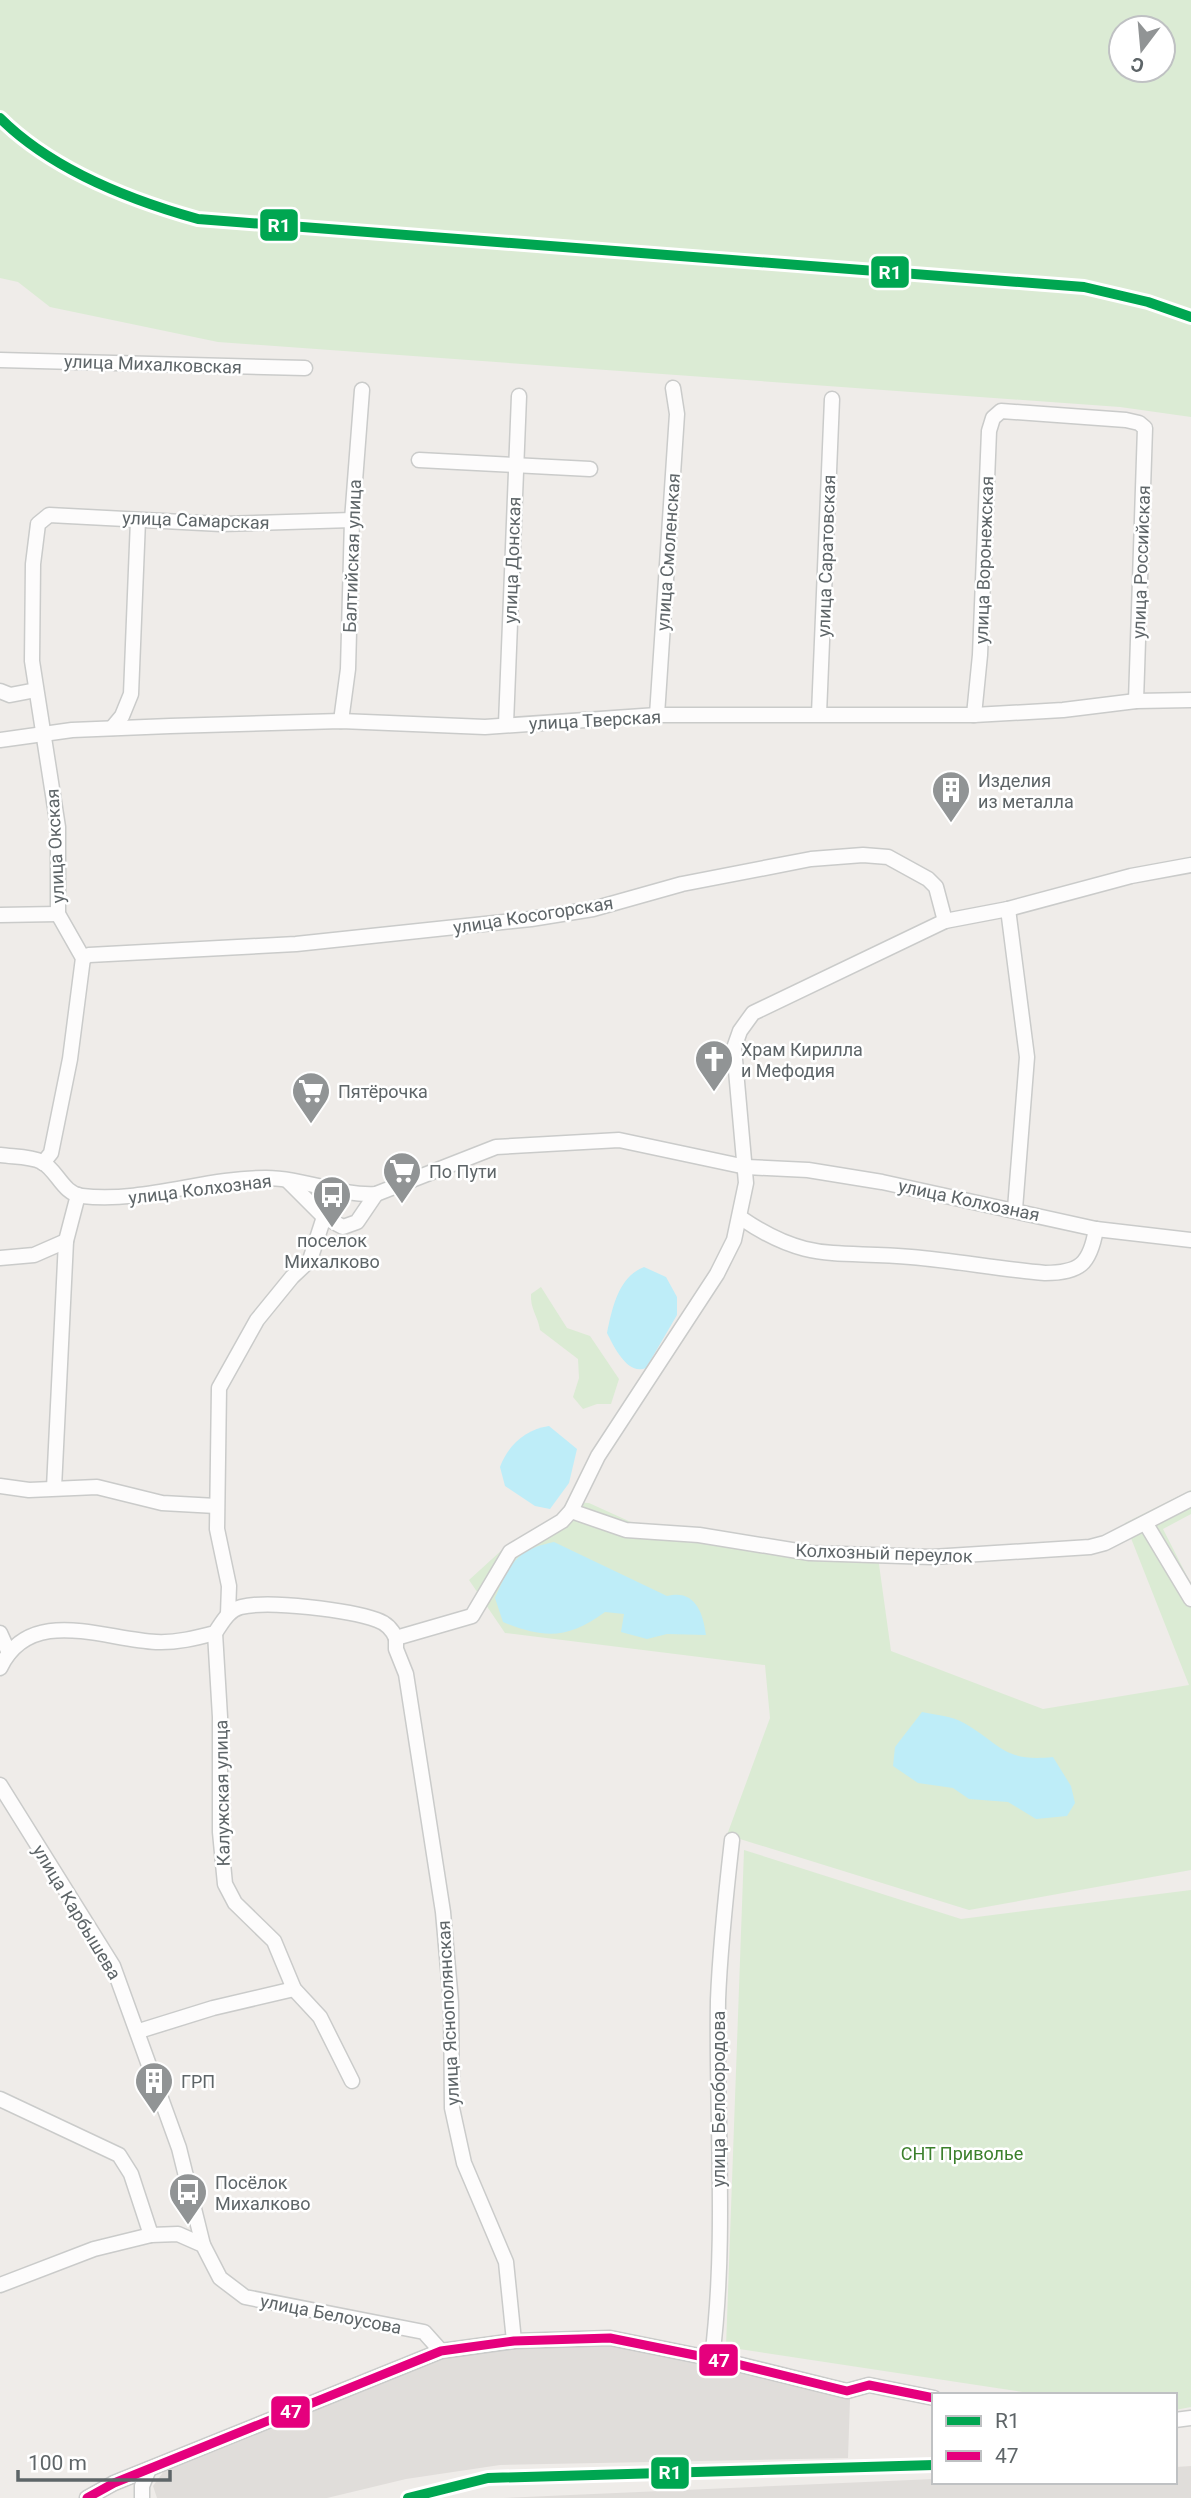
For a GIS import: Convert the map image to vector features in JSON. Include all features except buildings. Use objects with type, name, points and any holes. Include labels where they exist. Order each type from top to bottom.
[{"type":"street","name":"улица Михалковская","points":[[0,360],[305,368]]},
{"type":"street","name":"улица Смоленская","points":[[657,715],[677,414],[673,388]]},
{"type":"street","name":"Балтийская улица","points":[[341,721],[348,670],[352,520],[362,390]]},
{"type":"street","name":"улица Донская","points":[[506,724],[519,396]]},
{"type":"street","name":"улица Саратовская","points":[[819,713],[832,399]]},
{"type":"street","name":"улица Российская","points":[[1003,411],[1142,424],[1145,429],[1136,701]]},
{"type":"street","name":"улица Воронежская","points":[[974,715],[981,655],[989,431],[993,418],[1003,411]]},
{"type":"street","points":[[419,460],[590,469]]},
{"type":"street","name":"улица Самарская","points":[[41,520],[47,515],[76,515],[248,524],[352,520]]},
{"type":"street","name":"улица Окская","points":[[41,520],[37,526],[33,565],[32,662],[58,827],[58,914],[83,958]]},
{"type":"street","points":[[112,728],[122,716],[131,694],[138,520]]},
{"type":"street","points":[[0,691],[10,695],[36,690]]},
{"type":"street","name":"улица Тверская","points":[[0,740],[44,733],[112,728],[341,721],[485,727],[657,715],[974,715],[1063,710],[1136,701],[1191,700]]},
{"type":"street","name":"улица Косогорская","points":[[83,958],[102,954],[296,944],[531,919],[593,909],[682,884],[811,859],[863,855],[888,857],[928,879],[936,887],[945,921]]},
{"type":"street","points":[[0,1668],[9,1653],[26,1636],[43,1631],[78,1631],[156,1642],[215,1633],[228,1614],[243,1606],[283,1606],[379,1621],[390,1628],[396,1637],[472,1616],[506,1556],[519,1545],[562,1521],[571,1511],[598,1456],[717,1274],[734,1240],[746,1193],[746,1167],[734,1062],[737,1037],[756,1011],[945,921],[1008,909],[1131,876],[1191,865]]},
{"type":"street","points":[[1008,909],[1027,1058],[1014,1209]]},
{"type":"street","points":[[0,915],[58,914]]},
{"type":"street","points":[[43,1163],[51,1153],[70,1059],[83,958]]},
{"type":"street","name":"улица Колхозная","points":[[78,1195],[122,1198],[256,1178],[288,1181],[332,1192],[376,1194],[496,1147],[619,1140],[746,1167],[817,1171],[1014,1209],[1096,1229],[1191,1240]]},
{"type":"street","points":[[0,1155],[43,1163],[71,1192],[78,1195],[66,1241],[54,1488]]},
{"type":"street","points":[[288,1181],[322,1220],[340,1227],[354,1229],[376,1194]]},
{"type":"street","points":[[741,1217],[780,1241],[805,1251],[912,1257],[1045,1272],[1068,1272],[1080,1267],[1094,1244],[1096,1229]]},
{"type":"street","points":[[228,1614],[229,1586],[217,1529],[216,1506],[219,1388],[257,1320],[292,1277],[310,1260],[322,1220]]},
{"type":"street","points":[[0,1258],[34,1255],[66,1241]]},
{"type":"street","points":[[0,1486],[20,1490],[97,1487],[162,1503],[216,1506]]},
{"type":"street","name":"Колхозный переулок","points":[[571,1511],[626,1530],[699,1535],[789,1551],[884,1556],[983,1556],[1090,1547],[1105,1543],[1191,1499]]},
{"type":"street","points":[[1146,1524],[1191,1599]]},
{"type":"street","points":[[0,1633],[9,1653]]},
{"type":"street","name":"Калужская улица","points":[[215,1633],[220,1705],[220,1832],[223,1878],[235,1903],[274,1941],[294,1989],[320,2017],[352,2081]]},
{"type":"street","name":"улица Яснополянская","points":[[396,1637],[396,1650],[406,1674],[443,1912],[451,2002],[452,2108],[464,2163],[506,2262],[514,2341]]},
{"type":"street","name":"улица Карбышева","points":[[0,1785],[113,1966],[139,2031],[179,2148],[203,2245]]},
{"type":"street","name":"улица Белобородова","points":[[712,2358],[720,2298],[718,2000],[722,1929],[732,1840]]},
{"type":"street","points":[[139,2031],[213,2008],[294,1989]]},
{"type":"street","points":[[0,2099],[119,2155],[129,2170],[151,2235]]},
{"type":"street","points":[[0,2285],[94,2249],[151,2235],[178,2234],[203,2245]]},
{"type":"street","name":"улица Белоусова","points":[[203,2245],[220,2278],[245,2297],[424,2332],[441,2351]]},
{"type":"street","points":[[87,2498],[149,2469],[441,2351],[514,2341],[610,2338],[712,2358],[847,2391],[869,2385],[932,2398]]},
{"type":"street","points":[[142,2498],[142,2486],[149,2469]]},
{"type":"shaded area","points":[[590,2341],[639,2347],[850,2399],[848,2458],[500,2465],[406,2479],[327,2498],[157,2498],[153,2486],[164,2471],[439,2359],[517,2343]]},
{"type":"shaded area","points":[[1191,2466],[1191,2498],[503,2498],[932,2479],[932,2484],[1177,2484],[1177,2467]]},
{"type":"green space","points":[[0,0],[1191,0],[1191,417],[1120,407],[218,342],[50,307],[18,282],[0,278]]},
{"type":"green space","points":[[541,1287],[567,1328],[590,1336],[619,1379],[611,1404],[597,1404],[583,1409],[573,1397],[579,1378],[578,1359],[540,1330],[531,1294]]},
{"type":"green space","points":[[1191,1490],[1191,1514],[1163,1529],[1191,1584],[1191,1870],[969,1910],[727,1835],[770,1718],[765,1665],[505,1633],[469,1580],[503,1549],[534,1541],[567,1525],[568,1502],[589,1503],[633,1523],[809,1548],[877,1550],[891,1651],[1043,1709],[1189,1685],[1125,1523]]},
{"type":"green space","name":"СНТ Приволье","points":[[744,1850],[961,1919],[1191,1890],[1191,2407],[1177,2410],[1177,2393],[1029,2393],[726,2347]]},
{"type":"water","points":[[644,1267],[666,1277],[677,1297],[677,1315],[646,1368],[639,1369],[633,1368],[622,1359],[607,1333],[614,1304],[622,1286],[628,1278]]},
{"type":"water","points":[[549,1426],[577,1449],[569,1483],[550,1509],[535,1506],[505,1486],[500,1467],[519,1439],[525,1434]]},
{"type":"water","points":[[554,1542],[667,1596],[684,1596],[690,1599],[699,1610],[706,1635],[667,1634],[647,1639],[621,1632],[624,1614],[605,1612],[568,1632],[556,1634],[531,1631],[503,1622],[495,1598],[511,1567],[531,1549]]},
{"type":"water","points":[[922,1712],[960,1721],[1013,1754],[1036,1758],[1053,1757],[1071,1786],[1075,1803],[1067,1816],[1036,1819],[1008,1802],[969,1799],[953,1788],[918,1783],[893,1766],[895,1747]]},
{"type":"transit line","name":"R1","points":[[0,118],[43,153],[67,167],[119,192],[198,219],[1084,287],[1148,302],[1191,317]]},
{"type":"transit line","name":"47","points":[[87,2498],[114,2483],[441,2351],[514,2341],[610,2338],[729,2362],[847,2391],[869,2385],[932,2398]]},
{"type":"transit line","name":"R1","points":[[408,2498],[488,2478],[932,2465]]},
{"type":"place","name":"Изделия из металла","points":[[951,824]]},
{"type":"place","name":"Храм Кирилла и Мефодия","points":[[714,1093]]},
{"type":"place","name":"Пятёрочка","points":[[311,1125]]},
{"type":"place","name":"По Пути","points":[[402,1205]]},
{"type":"place","name":"поселок Михалково","points":[[332,1229]]},
{"type":"place","name":"ГРП","points":[[154,2115]]},
{"type":"place","name":"Посёлок Михалково","points":[[188,2226]]}]
